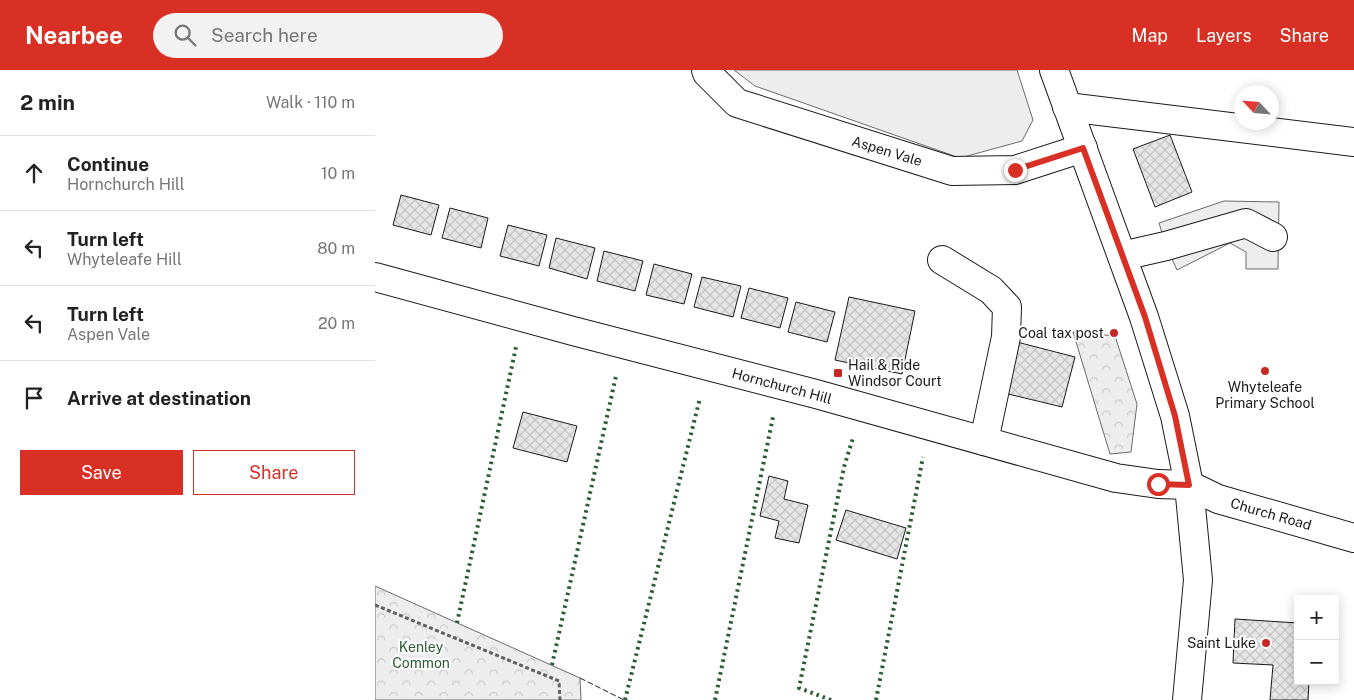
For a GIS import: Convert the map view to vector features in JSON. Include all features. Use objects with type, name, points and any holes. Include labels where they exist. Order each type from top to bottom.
[{"type":"street","name":"Aspen Vale","points":[[706,70],[737,103],[952,171],[1015,170],[1083,148]]},
{"type":"street","points":[[1054,70],[1145,317],[1175,416],[1189,485],[1198,580],[1187,700]]},
{"type":"street","points":[[1067,106],[1354,142]]},
{"type":"street","points":[[1122,256],[1166,246],[1246,223],[1273,237]]},
{"type":"street","points":[[942,260],[991,290],[1007,307],[1006,337],[984,441]]},
{"type":"street","name":"Hornchurch Hill","points":[[375,277],[816,394],[1115,478],[1158,484],[1189,485]]},
{"type":"street","name":"Church Road","points":[[1189,485],[1219,499],[1354,538]]},
{"type":"path","points":[[375,605],[559,680],[560,700]]},
{"type":"green space","points":[[1073,332],[1115,336],[1137,404],[1131,452],[1110,454]]},
{"type":"green space","name":"Kenley Common","points":[[375,586],[580,678],[581,700],[375,700]]},
{"type":"shaded area","points":[[734,70],[1017,70],[1033,120],[1022,141],[960,158],[755,86]]},
{"type":"shaded area","points":[[1224,201],[1279,202],[1278,269],[1246,269],[1246,252],[1230,243],[1177,270],[1166,246],[1159,223]]},
{"type":"building","points":[[1170,135],[1192,192],[1155,207],[1133,149]]},
{"type":"building","points":[[401,195],[439,205],[431,235],[393,225]]},
{"type":"building","points":[[450,208],[488,218],[481,248],[442,238]]},
{"type":"building","points":[[508,225],[547,235],[539,266],[500,256]]},
{"type":"building","points":[[556,238],[595,248],[587,279],[549,268]]},
{"type":"building","points":[[604,251],[643,261],[635,291],[597,281]]},
{"type":"building","points":[[654,264],[692,274],[684,304],[646,295]]},
{"type":"building","points":[[702,277],[741,286],[733,317],[694,307]]},
{"type":"building","points":[[749,288],[788,298],[780,328],[741,318]]},
{"type":"building","points":[[849,297],[915,311],[902,374],[835,360]]},
{"type":"building","points":[[796,302],[835,312],[827,342],[788,332]]},
{"type":"building","points":[[1013,341],[1075,357],[1062,407],[1000,392]]},
{"type":"building","points":[[523,412],[577,426],[567,462],[513,448]]},
{"type":"building","points":[[769,476],[788,481],[784,499],[808,505],[799,543],[775,538],[779,521],[760,516]]},
{"type":"building","points":[[846,510],[906,528],[897,559],[836,540]]},
{"type":"building","name":"Saint Luke","points":[[1235,619],[1294,623],[1294,685],[1309,685],[1308,700],[1270,700],[1273,665],[1233,663]]},
{"type":"hedge","points":[[457,623],[516,347]]},
{"type":"hedge","points":[[552,665],[616,376]]},
{"type":"hedge","points":[[625,700],[700,398]]},
{"type":"hedge","points":[[715,700],[773,417]]},
{"type":"hedge","points":[[831,700],[799,688],[844,467],[853,438]]},
{"type":"hedge","points":[[876,700],[923,457]]},
{"type":"fence","points":[[580,678],[624,700]]},
{"type":"place","name":"Coal tax post","points":[[1114,333]]},
{"type":"place","name":"Whyteleafe Primary School","points":[[1265,371]]},
{"type":"place","name":"Hail & Ride Windsor Court","points":[[838,373]]},
{"type":"place","name":"Saint Luke","points":[[1266,643]]},
{"type":"route","points":[[1015,170],[1083,148],[1145,317],[1175,416],[1189,485],[1158,484]]}]
